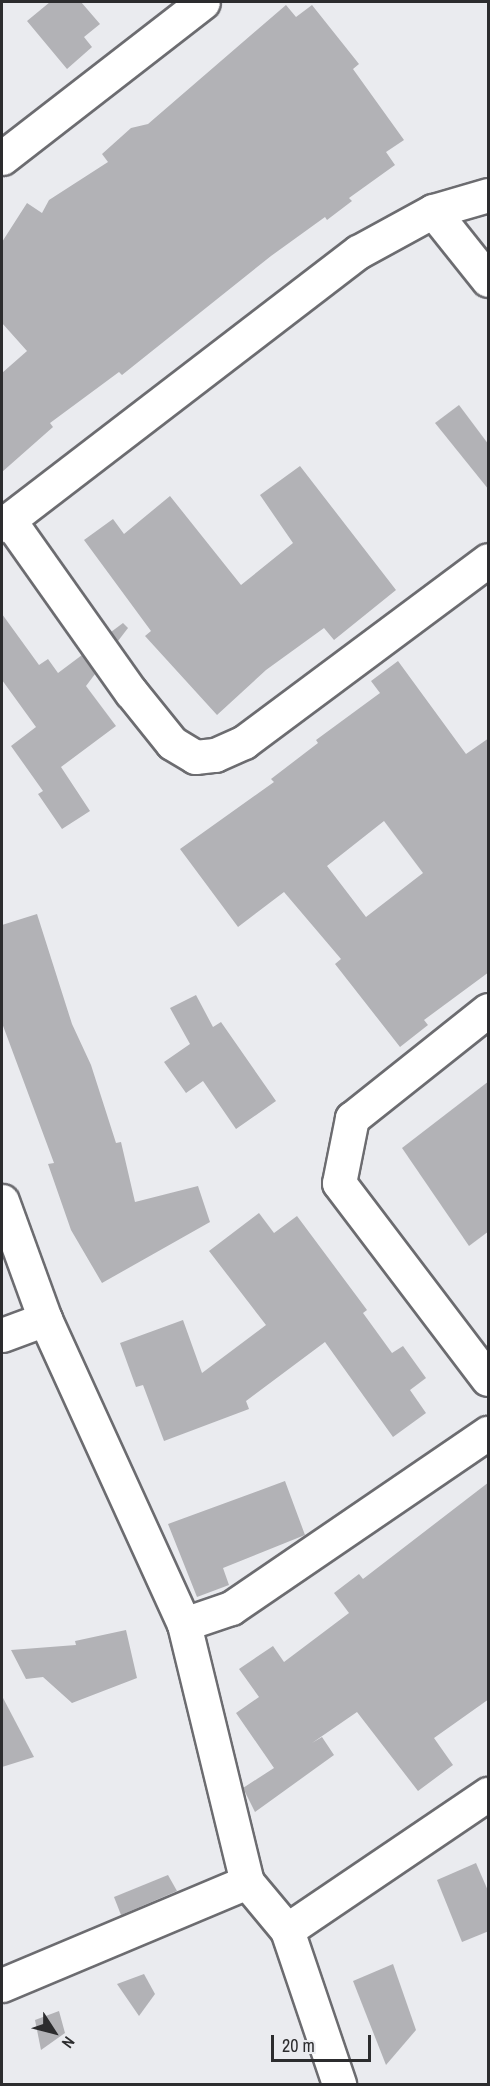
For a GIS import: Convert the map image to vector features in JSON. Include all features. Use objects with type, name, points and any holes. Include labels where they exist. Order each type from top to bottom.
[{"type":"street","points":[[2,158],[203,2]]},
{"type":"street","points":[[489,195],[434,211],[358,252],[5,523],[131,692],[172,743],[195,757],[215,755],[244,742],[489,560]]},
{"type":"street","points":[[434,211],[489,280]]},
{"type":"street","points":[[489,1010],[352,1118],[339,1183],[489,1379]]},
{"type":"street","points":[[2,1200],[45,1318],[184,1624],[247,1882],[287,1930],[339,2085]]},
{"type":"street","points":[[2,1335],[45,1318]]},
{"type":"street","points":[[184,1624],[231,1608],[489,1433]]},
{"type":"street","points":[[287,1930],[485,1804]]},
{"type":"street","points":[[2,1985],[247,1882]]},
{"type":"building","points":[[50,2],[81,2],[100,24],[84,37],[92,47],[67,69],[27,21]]},
{"type":"building","points":[[286,5],[296,17],[312,5],[359,64],[353,69],[404,140],[386,152],[395,165],[349,198],[352,201],[327,220],[325,217],[271,256],[122,375],[119,372],[50,423],[53,427],[2,472],[2,373],[27,351],[2,323],[2,242],[27,203],[42,213],[49,200],[108,162],[102,154],[131,128],[148,124]]},
{"type":"building","points":[[459,405],[489,445],[489,490],[435,423]]},
{"type":"building","points":[[300,466],[396,590],[334,640],[324,628],[266,670],[217,715],[145,636],[151,631],[84,540],[113,519],[124,534],[170,496],[241,585],[293,543],[260,495]]},
{"type":"building","points":[[2,614],[39,665],[48,659],[58,673],[82,655],[95,674],[86,686],[116,726],[61,767],[90,811],[62,829],[38,794],[43,791],[11,746],[36,727],[2,680]]},
{"type":"building","points":[[123,623],[128,628],[118,641],[111,632]]},
{"type":"building","points":[[398,661],[466,754],[489,738],[489,972],[424,1020],[428,1025],[400,1047],[335,964],[341,959],[284,892],[238,927],[180,849],[274,782],[271,779],[318,743],[316,740],[380,693],[371,681]],"holes":[[[384,821],[423,873],[366,917],[327,866]]]},
{"type":"building","points":[[37,914],[72,1024],[91,1065],[116,1143],[121,1142],[135,1202],[198,1186],[210,1222],[102,1283],[71,1230],[48,1164],[54,1163],[2,1023],[2,925]]},
{"type":"building","points":[[196,995],[213,1027],[221,1022],[276,1101],[236,1129],[203,1081],[186,1093],[164,1062],[190,1044],[170,1008]]},
{"type":"building","points":[[489,1081],[489,1231],[469,1246],[402,1148]]},
{"type":"building","points":[[259,1213],[274,1233],[297,1216],[367,1310],[363,1313],[392,1353],[403,1346],[426,1378],[410,1390],[426,1413],[393,1437],[325,1342],[246,1401],[249,1409],[164,1441],[143,1385],[136,1387],[120,1343],[183,1320],[202,1373],[266,1325],[209,1251]]},
{"type":"building","points":[[285,1481],[305,1535],[223,1568],[229,1585],[197,1597],[168,1524]]},
{"type":"building","points":[[489,1482],[489,1699],[434,1738],[453,1765],[418,1791],[357,1712],[312,1743],[322,1737],[334,1755],[255,1812],[243,1788],[274,1768],[236,1713],[259,1697],[239,1669],[273,1646],[284,1662],[349,1613],[334,1593],[359,1574],[363,1579]]},
{"type":"building","points":[[126,1630],[137,1678],[72,1703],[43,1677],[26,1679],[11,1650],[76,1645],[75,1641]]},
{"type":"building","points":[[2,1696],[34,1757],[2,1767]]},
{"type":"building","points":[[476,1863],[489,1893],[489,1931],[462,1942],[437,1880]]},
{"type":"building","points":[[168,1875],[177,1891],[121,1915],[114,1897]]},
{"type":"building","points":[[393,1964],[416,2030],[386,2065],[353,1981]]},
{"type":"building","points":[[144,1974],[155,1994],[139,2016],[117,1984]]},
{"type":"building","points":[[59,2011],[65,2033],[41,2050],[35,2020]]}]
